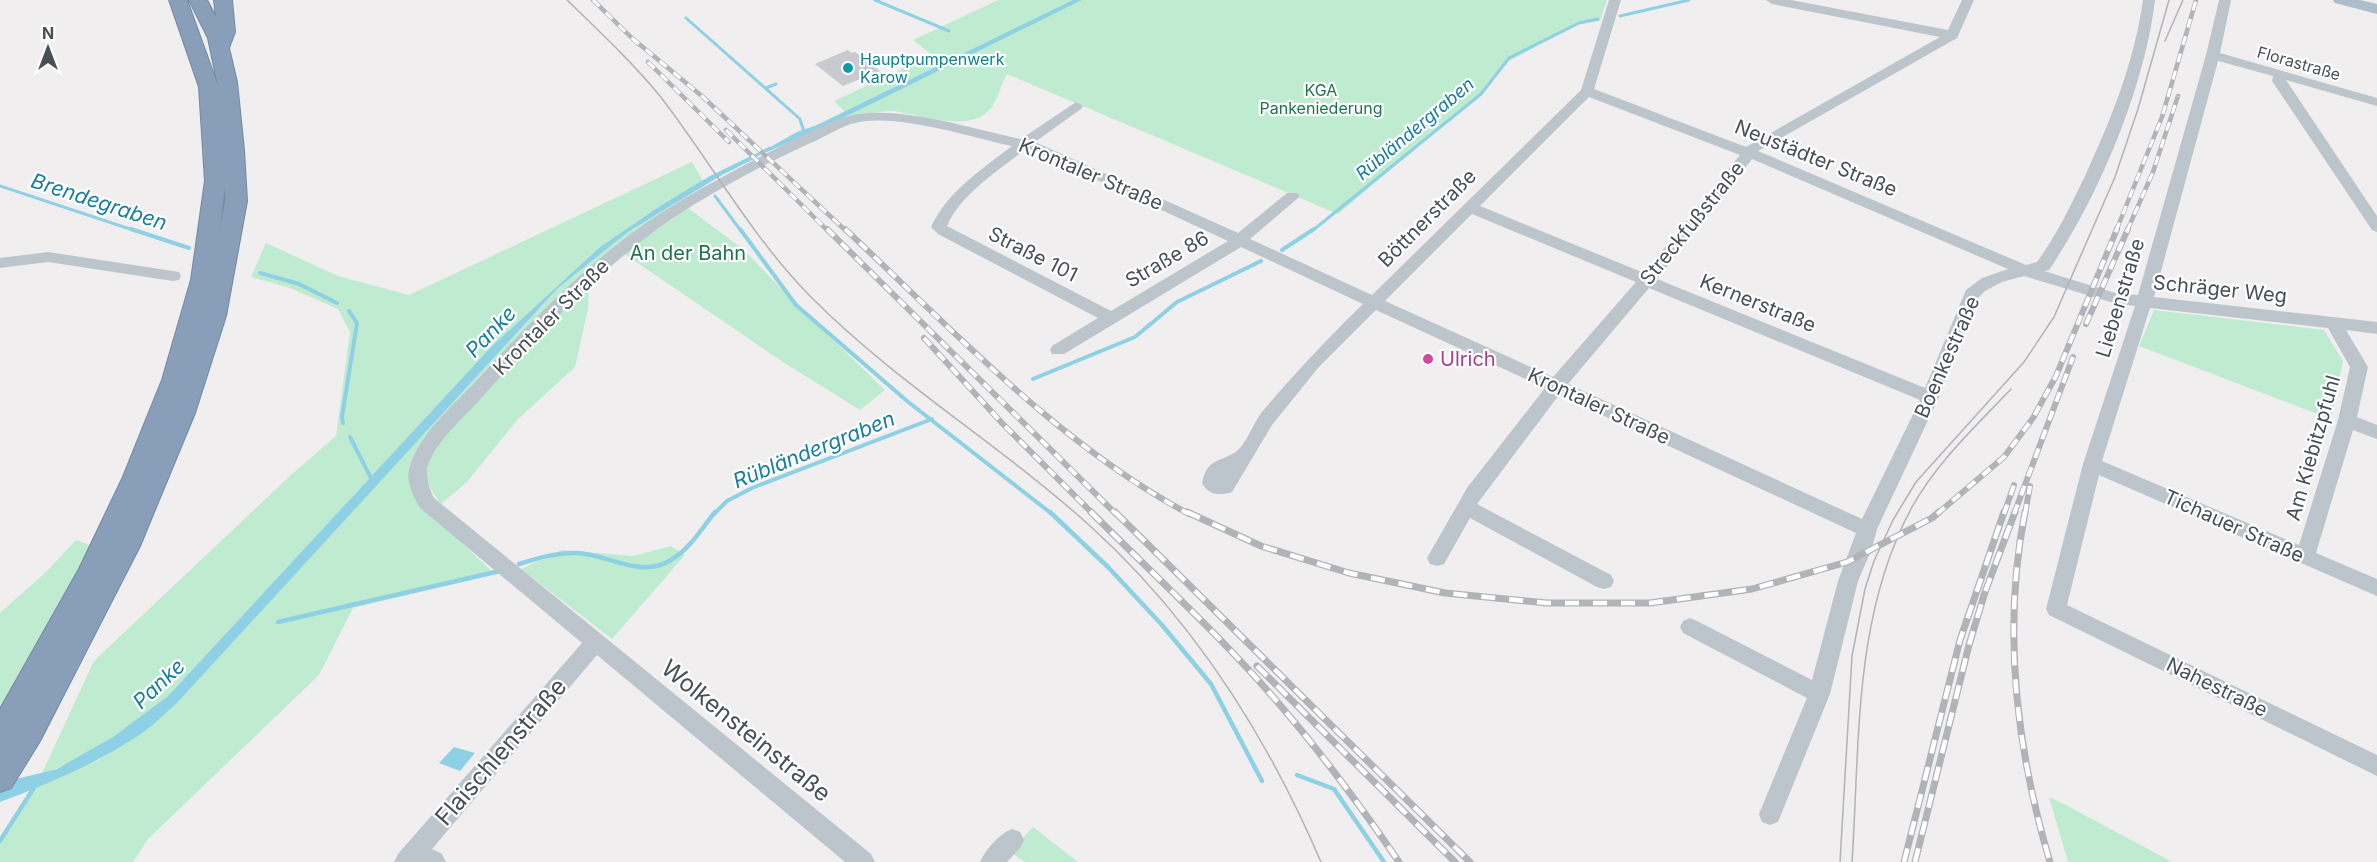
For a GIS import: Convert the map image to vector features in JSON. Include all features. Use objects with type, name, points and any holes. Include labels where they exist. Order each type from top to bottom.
[{"type":"highway","points":[[0,738],[48,654],[107,538],[159,420],[184,350],[194,310],[213,207],[213,123],[202,56],[178,0]]},
{"type":"highway","points":[[0,778],[29,731],[126,546],[182,413],[214,316],[236,201],[234,150],[227,82],[217,38],[198,0]]},
{"type":"highway","points":[[219,50],[226,32],[224,0]]},
{"type":"main road","points":[[2342,0],[2377,9]]},
{"type":"street","name":"Böttnerstraße","points":[[1245,454],[1266,420],[1312,364],[1587,91],[1615,0]]},
{"type":"street","points":[[1772,0],[1952,35],[1968,0]]},
{"type":"street","name":"Boenkestraße","points":[[1770,814],[1819,694],[1848,581],[1867,530],[1930,397],[1972,294],[1978,287],[1998,276],[2043,266],[2061,241],[2108,141],[2134,67],[2144,32],[2149,0]]},
{"type":"street","name":"Liebenstraße","points":[[2056,609],[2092,464],[2144,302],[2213,55],[2225,0]]},
{"type":"street","name":"Streckfußstraße","points":[[1437,558],[1466,507],[1556,386],[1647,280],[1753,148],[1952,35]]},
{"type":"street","name":"Florastraße","points":[[2213,55],[2377,102]]},
{"type":"street","points":[[2280,74],[2279,81],[2377,227]]},
{"type":"street","name":"Neustädter Straße","points":[[1587,91],[1749,153],[2026,271]]},
{"type":"street","points":[[1025,143],[1076,105]]},
{"type":"street","name":"Krontaler Straße","points":[[595,642],[427,503],[420,489],[418,471],[431,442],[528,334],[580,284],[651,227],[691,201],[768,158],[847,121],[866,117],[897,117],[1025,143],[1376,302],[1867,530]]},
{"type":"street","name":"Straße 101","points":[[1025,143],[976,182],[943,215],[939,227],[1109,317]]},
{"type":"street","name":"Straße 86","points":[[1058,350],[1109,317],[1240,241],[1292,196]]},
{"type":"street","name":"Kernerstraße","points":[[1470,208],[1930,397]]},
{"type":"street","points":[[0,263],[48,257],[173,276]]},
{"type":"street","name":"Schräger Weg","points":[[2026,271],[2114,298],[2377,328]]},
{"type":"street","name":"Am Kiebitzpfuhl","points":[[2305,556],[2347,420],[2359,367],[2333,323]]},
{"type":"street","points":[[2347,420],[2377,432]]},
{"type":"street","name":"Tichauer Straße","points":[[2092,464],[2377,588]]},
{"type":"street","points":[[1466,507],[1604,581]]},
{"type":"street","name":"Nahestraße","points":[[2056,609],[2377,766]]},
{"type":"street","points":[[1690,627],[1819,694]]},
{"type":"street","name":"Flaischlenstraße","points":[[419,859],[595,642]]},
{"type":"street","name":"Wolkensteinstraße","points":[[595,642],[863,862]]},
{"type":"street","points":[[992,862],[1012,840]]},
{"type":"green space","name":"KGA Pankeniederung","points":[[998,0],[1607,0],[1600,21],[1586,22],[1570,28],[1502,65],[1483,92],[1338,214],[1007,74],[991,108],[982,116],[970,120],[943,120],[892,111],[850,117],[834,101],[932,55],[913,40]]},
{"type":"green space","points":[[692,162],[703,181],[660,206],[600,247],[491,347],[168,696],[91,751],[59,768],[42,773],[94,661],[291,475],[336,436],[350,332],[338,309],[290,288],[251,277],[266,243],[338,276],[409,295]]},
{"type":"green space","points":[[705,186],[648,224],[421,448],[421,505],[495,574],[353,608],[319,675],[148,839],[133,862],[0,862],[0,841],[25,806],[33,789],[98,760],[140,735],[177,703],[558,288],[628,232]]},
{"type":"green space","name":"An der Bahn","points":[[688,208],[744,250],[885,390],[860,410],[783,362],[623,253]]},
{"type":"green space","points":[[589,282],[588,309],[575,367],[517,420],[467,482],[441,504],[430,488],[427,475],[427,468],[436,443]]},
{"type":"green space","points":[[2154,310],[2324,330],[2343,361],[2331,419],[2139,346]]},
{"type":"green space","points":[[76,540],[93,546],[0,717],[0,613],[45,573]]},
{"type":"green space","points":[[671,546],[685,555],[612,639],[521,569],[562,550],[633,556]]},
{"type":"green space","points":[[2049,797],[2064,804],[2172,862],[2068,862]]},
{"type":"green space","points":[[1033,827],[1078,862],[1025,862],[1010,852]]},
{"type":"water","points":[[1073,0],[1082,0],[849,115],[767,152],[765,150],[797,132],[817,125]]},
{"type":"water","points":[[755,154],[758,157],[722,175],[628,232],[558,288],[177,703],[153,725],[122,746],[88,764],[0,802],[0,783],[57,769],[113,737],[168,696],[491,347],[600,247],[660,206],[710,176]]},
{"type":"water","points":[[454,747],[475,753],[460,771],[439,763]]},
{"type":"building","name":"Hauptpumpenwerk Karow","points":[[848,50],[851,53],[855,52],[880,71],[843,86],[815,64]]},
{"type":"waterway","points":[[875,0],[949,31]]},
{"type":"waterway","name":"Rübländergraben","points":[[1620,16],[1689,0]]},
{"type":"waterway","points":[[686,18],[800,119],[804,132]]},
{"type":"waterway","name":"Rübländergraben","points":[[1312,231],[1481,94],[1509,58],[1579,23],[1598,19]]},
{"type":"waterway","points":[[766,88],[776,84]]},
{"type":"waterway","name":"Panke","points":[[753,157],[770,148]]},
{"type":"waterway","name":"Brendegraben","points":[[0,186],[136,231]]},
{"type":"waterway","points":[[715,196],[741,231]]},
{"type":"waterway","name":"Brendegraben","points":[[131,229],[189,248]]},
{"type":"waterway","points":[[740,229],[796,305],[931,419]]},
{"type":"waterway","name":"Rübländergraben","points":[[1282,250],[1314,229]]},
{"type":"waterway","name":"Rübländergraben","points":[[1033,379],[1135,337],[1177,302],[1261,261]]},
{"type":"waterway","name":"Brendegraben","points":[[260,273],[299,284],[337,303]]},
{"type":"waterway","name":"Brendegraben","points":[[343,423],[342,417],[357,323],[349,311]]},
{"type":"waterway","name":"Rübländergraben","points":[[714,514],[727,501],[752,488],[931,419]]},
{"type":"waterway","points":[[931,419],[1052,514]]},
{"type":"waterway","name":"Brendegraben","points":[[350,437],[373,482]]},
{"type":"waterway","name":"Rübländergraben","points":[[519,564],[556,554],[578,553],[636,567],[659,565],[671,560],[684,550],[715,512]]},
{"type":"waterway","points":[[1050,512],[1108,567],[1162,625],[1211,684],[1262,781]]},
{"type":"waterway","name":"Rübländergraben","points":[[278,622],[500,571]]},
{"type":"waterway","points":[[1297,775],[1334,789],[1384,862]]},
{"type":"waterway","points":[[0,841],[35,786]]},
{"type":"tram line","points":[[567,0],[627,59],[660,96],[750,224],[810,296],[877,357],[1055,495],[1126,561],[1161,599],[1193,639],[1251,724],[1300,815],[1321,862]]},
{"type":"tram line","points":[[1840,862],[1852,656],[1865,589],[1874,561],[1893,520],[1916,482],[2024,362],[2054,317],[2115,177],[2138,109],[2169,0]]},
{"type":"tram line","points":[[2165,41],[2183,0]]},
{"type":"tram line","points":[[1852,862],[1863,680],[1869,636],[1879,592],[1893,549],[1912,507],[1933,475],[2011,389]]},
{"type":"railway","points":[[593,0],[638,44]]},
{"type":"railway","points":[[2116,231],[2162,117],[2196,0]]},
{"type":"railway","points":[[632,38],[703,97],[846,231]]},
{"type":"railway","points":[[648,62],[729,142]]},
{"type":"railway","points":[[2127,231],[2153,172],[2178,96]]},
{"type":"railway","points":[[726,130],[828,231]]},
{"type":"railway","points":[[827,229],[1116,514]]},
{"type":"railway","points":[[845,229],[967,345],[1051,420],[1141,486],[1189,514]]},
{"type":"railway","points":[[1937,514],[2004,457],[2033,418],[2056,376],[2117,229]]},
{"type":"railway","points":[[2086,324],[2128,229]]},
{"type":"railway","points":[[924,338],[1002,423],[1091,512]]},
{"type":"railway","points":[[2014,514],[2073,357]]},
{"type":"railway","points":[[2004,514],[2014,485]]},
{"type":"railway","points":[[2025,514],[2030,486]]},
{"type":"railway","points":[[1091,512],[1212,631],[1258,680],[1327,762],[1399,862]]},
{"type":"railway","points":[[1115,512],[1470,862]]},
{"type":"railway","points":[[1187,512],[1261,546],[1349,573],[1445,593],[1547,603],[1650,603],[1752,589],[1847,562],[1932,518],[1939,512]]},
{"type":"railway","points":[[1904,862],[1960,640],[2004,512]]},
{"type":"railway","points":[[1915,862],[1969,645],[1985,592],[2015,512]]},
{"type":"railway","points":[[2025,512],[2014,600],[2016,688],[2029,776],[2050,862]]},
{"type":"railway","points":[[1257,666],[1455,862]]},
{"type":"place","name":"Hauptpumpenwerk Karow","points":[[848,68]]},
{"type":"place","name":"Ulrich","points":[[1428,359]]}]
